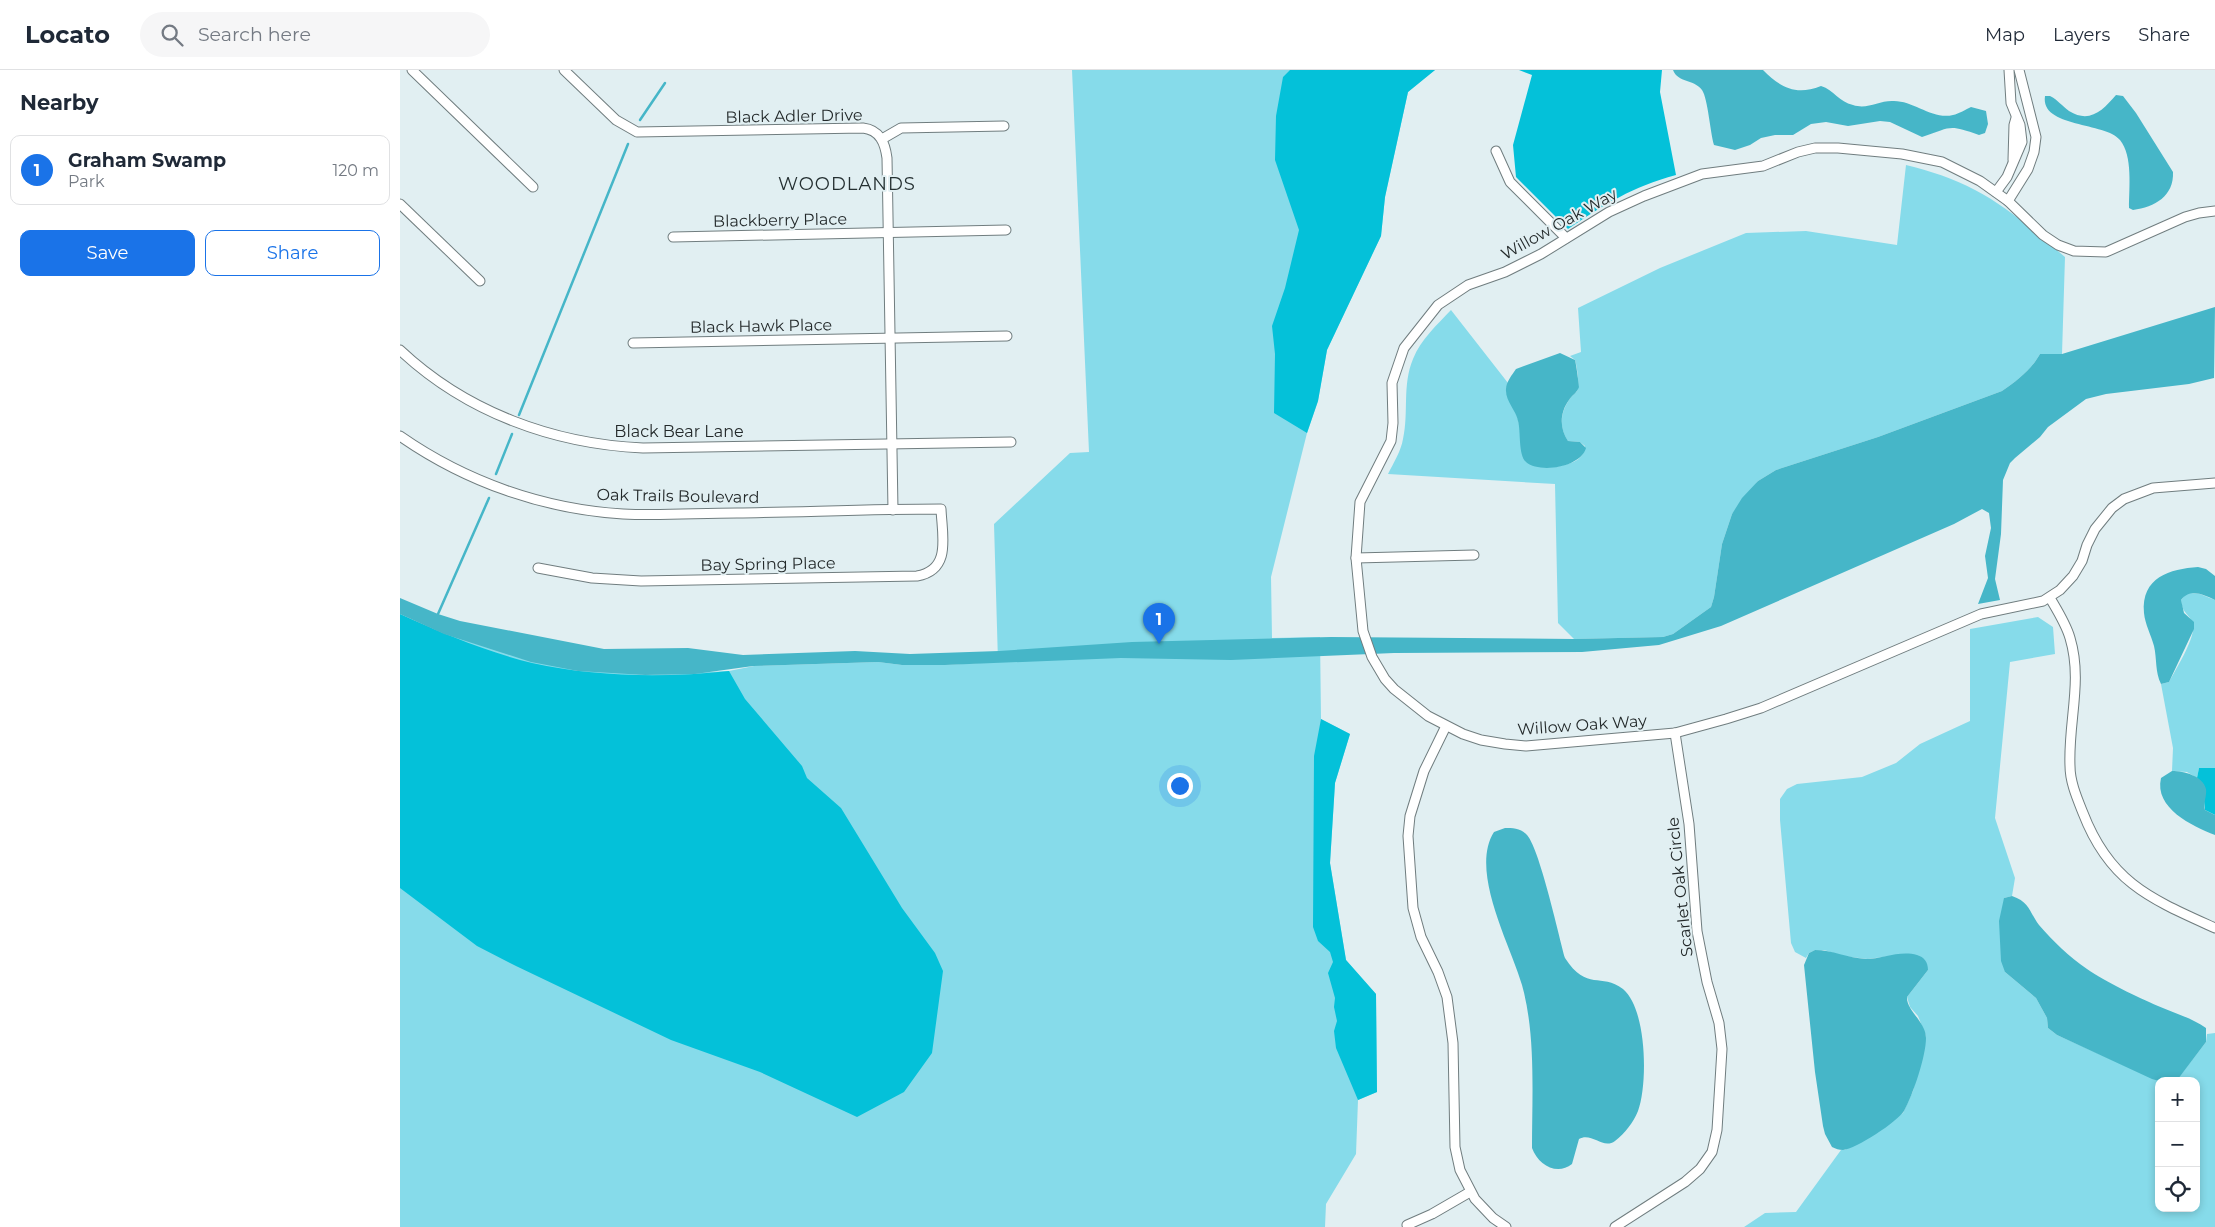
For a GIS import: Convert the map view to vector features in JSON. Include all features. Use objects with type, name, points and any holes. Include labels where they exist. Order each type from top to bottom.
[{"type":"street","points":[[412,70],[533,187]]},
{"type":"street","name":"Black Adler Drive","points":[[564,70],[619,123],[637,132],[863,128],[873,131],[882,138],[886,149],[894,510]]},
{"type":"street","points":[[1996,192],[2007,177],[2013,161],[2016,118],[2011,103],[2009,74]]},
{"type":"street","points":[[2008,201],[2028,169],[2034,152],[2036,137],[2020,74]]},
{"type":"street","points":[[882,138],[894,130],[904,128],[1004,126]]},
{"type":"street","name":"Willow Oak Way","points":[[2215,212],[2198,213],[2186,217],[2106,252],[2074,251],[2058,246],[2043,235],[2008,201],[1968,174],[1929,158],[1902,154],[1815,148],[1798,152],[1763,166],[1715,171],[1687,178],[1626,204],[1541,254],[1505,272],[1468,285],[1453,294],[1429,316],[1404,348],[1392,383],[1393,423],[1391,441],[1360,502],[1356,558],[1362,631],[1372,657],[1394,689],[1428,716],[1446,726],[1481,740],[1526,746],[1675,733],[1760,708],[1981,614],[2050,598],[2073,576],[2082,561],[2095,529],[2112,508],[2124,499],[2153,488],[2215,483]]},
{"type":"street","points":[[1496,151],[1510,182],[1566,238]]},
{"type":"street","points":[[400,204],[480,281]]},
{"type":"street","name":"Blackberry Place","points":[[673,237],[1006,230]]},
{"type":"street","name":"Black Hawk Place","points":[[633,343],[1007,336]]},
{"type":"street","name":"Black Bear Lane","points":[[400,350],[433,377],[477,405],[527,427],[584,442],[643,448],[1011,442]]},
{"type":"street","name":"Oak Trails Boulevard","points":[[400,436],[430,454],[494,486],[541,501],[588,510],[644,514],[941,509]]},
{"type":"street","name":"Bay Spring Place","points":[[538,568],[592,578],[640,581],[917,576],[933,570],[941,559],[943,549],[941,509]]},
{"type":"street","points":[[1356,558],[1474,555]]},
{"type":"street","points":[[2050,598],[2070,636],[2075,657],[2077,677],[2070,765],[2072,780],[2086,821],[2105,856],[2122,876],[2155,901],[2215,928]]},
{"type":"street","points":[[1446,726],[1416,794],[1410,816],[1409,852],[1413,908],[1421,938],[1438,972],[1447,997],[1453,1043],[1455,1147],[1460,1170],[1470,1192],[1492,1218],[1506,1227]]},
{"type":"street","name":"Scarlet Oak Circle","points":[[1615,1227],[1685,1182],[1700,1169],[1712,1152],[1718,1130],[1722,1049],[1719,1023],[1705,976],[1697,932],[1689,824],[1675,733]]},
{"type":"street","points":[[1407,1225],[1432,1214],[1470,1192]]},
{"type":"shaded area","points":[[1072,70],[1435,70],[1408,92],[1385,197],[1381,236],[1327,350],[1318,401],[1307,433],[1271,577],[1272,638],[1320,637],[1321,719],[1350,734],[1335,783],[1330,863],[1346,960],[1376,994],[1377,1092],[1358,1100],[1356,1154],[1326,1204],[1325,1227],[400,1227],[400,614],[444,634],[645,675],[729,671],[754,666],[878,662],[902,665],[945,665],[998,662],[994,524],[1070,453],[1089,452]]},
{"type":"shaded area","points":[[1290,70],[1435,70],[1408,92],[1385,197],[1381,236],[1327,350],[1318,401],[1307,433],[1274,413],[1275,354],[1272,326],[1285,288],[1299,230],[1275,160],[1276,116],[1283,77]]},
{"type":"shaded area","points":[[1519,70],[1662,70],[1660,92],[1676,175],[1619,197],[1568,229],[1516,177],[1513,145],[1532,75]]},
{"type":"shaded area","points":[[1673,70],[1763,70],[1783,86],[1804,90],[1821,86],[1853,105],[1864,106],[1894,101],[1946,116],[1971,107],[1986,111],[1988,124],[1985,133],[1979,135],[1961,129],[1950,128],[1922,137],[1890,122],[1880,121],[1848,126],[1826,122],[1811,124],[1793,135],[1775,135],[1761,138],[1750,145],[1735,150],[1714,145],[1706,100],[1702,90],[1695,84],[1679,77]]},
{"type":"shaded area","points":[[2116,95],[2123,96],[2136,113],[2173,172],[2170,188],[2162,199],[2149,206],[2133,210],[2129,208],[2129,163],[2120,140],[2113,134],[2063,119],[2053,114],[2046,106],[2045,96],[2050,96],[2077,115],[2090,116],[2106,106]]},
{"type":"shaded area","points":[[1906,165],[1950,178],[1987,197],[2022,221],[2065,257],[2062,354],[2040,354],[2024,374],[2002,391],[1878,437],[1776,470],[1758,481],[1732,514],[1722,544],[1711,607],[1673,634],[1663,637],[1574,639],[1558,623],[1555,484],[1388,474],[1403,439],[1408,379],[1413,359],[1425,339],[1451,310],[1508,383],[1507,391],[1519,422],[1521,449],[1555,467],[1570,463],[1582,456],[1585,446],[1580,442],[1568,441],[1562,426],[1562,415],[1566,405],[1578,388],[1576,363],[1570,356],[1581,352],[1578,308],[1660,268],[1746,233],[1806,231],[1897,245]]},
{"type":"shaded area","points":[[2215,307],[2214,378],[2189,384],[2106,394],[2086,399],[2048,427],[2040,437],[2010,463],[2003,480],[2001,534],[1995,579],[2000,600],[1978,604],[1988,578],[1985,556],[1991,528],[1989,513],[1982,509],[1954,524],[1721,626],[1659,645],[1582,652],[1394,653],[1231,660],[1121,658],[945,665],[902,665],[878,662],[753,666],[695,674],[645,675],[578,671],[531,662],[444,634],[400,614],[400,598],[460,621],[604,649],[688,648],[743,655],[855,651],[910,654],[999,651],[1132,642],[1331,637],[1574,639],[1663,637],[1673,634],[1711,607],[1722,544],[1732,514],[1742,498],[1758,481],[1776,470],[1878,437],[2002,391],[2024,374],[2040,354],[2062,354]]},
{"type":"shaded area","points":[[1560,353],[1575,360],[1579,387],[1569,400],[1562,415],[1563,431],[1568,441],[1580,442],[1586,448],[1583,455],[1569,464],[1559,467],[1541,468],[1532,466],[1523,459],[1519,425],[1507,398],[1506,386],[1516,369]]},
{"type":"shaded area","points":[[2198,567],[2206,569],[2215,576],[2215,600],[2193,593],[2181,600],[2184,613],[2194,622],[2194,629],[2169,682],[2161,684],[2154,646],[2144,613],[2144,601],[2147,591],[2159,577],[2177,570]]},
{"type":"shaded area","points":[[2190,593],[2200,594],[2215,600],[2215,768],[2199,768],[2197,778],[2187,772],[2172,771],[2173,748],[2161,684],[2169,682],[2192,637],[2193,624],[2184,611],[2181,600]]},
{"type":"shaded area","points":[[400,614],[482,648],[515,659],[556,668],[630,675],[680,675],[729,671],[745,699],[802,766],[807,778],[841,808],[902,908],[935,953],[943,971],[932,1053],[904,1092],[857,1117],[760,1072],[671,1040],[516,966],[477,946],[400,888]]},
{"type":"shaded area","points":[[2038,617],[2053,627],[2055,654],[2010,662],[1995,818],[2015,878],[2012,896],[2004,898],[2005,972],[2036,998],[2047,1018],[2048,1028],[2057,1035],[2155,1079],[2155,1212],[2200,1212],[2200,1077],[2179,1077],[2206,1042],[2207,1034],[2215,1033],[2215,1227],[1744,1227],[1765,1213],[1796,1212],[1841,1150],[1845,1150],[1903,1113],[1913,1091],[1926,1036],[1918,1016],[1910,1007],[1907,997],[1928,970],[1907,954],[1867,959],[1843,956],[1824,950],[1815,950],[1809,953],[1806,958],[1795,952],[1791,943],[1780,820],[1780,799],[1787,789],[1797,784],[1862,777],[1896,763],[1920,744],[1970,721],[1970,629]]},
{"type":"shaded area","points":[[1321,719],[1350,734],[1335,783],[1330,863],[1346,960],[1376,994],[1377,1092],[1358,1100],[1336,1048],[1334,1031],[1337,1021],[1334,1007],[1335,998],[1328,973],[1333,962],[1330,952],[1318,941],[1313,927],[1314,756]]},
{"type":"shaded area","points":[[2199,768],[2215,768],[2215,815],[2205,810],[2202,783],[2197,778]]},
{"type":"shaded area","points":[[2172,771],[2192,775],[2204,784],[2206,789],[2205,810],[2215,815],[2215,835],[2186,821],[2169,807],[2160,789],[2161,778]]},
{"type":"shaded area","points":[[1505,828],[1513,828],[1526,834],[1537,855],[1565,958],[1580,975],[1615,984],[1623,989],[1631,999],[1641,1029],[1644,1066],[1643,1083],[1641,1099],[1634,1120],[1622,1135],[1611,1143],[1606,1144],[1584,1137],[1579,1139],[1572,1164],[1560,1169],[1554,1169],[1543,1164],[1532,1148],[1532,1066],[1526,1004],[1517,969],[1494,908],[1489,887],[1486,867],[1488,848],[1494,832]]},
{"type":"shaded area","points":[[2012,896],[2026,904],[2039,925],[2050,937],[2087,969],[2131,994],[2189,1018],[2206,1028],[2206,1042],[2180,1077],[2155,1077],[2155,1080],[2152,1079],[2057,1035],[2048,1028],[2047,1018],[2036,998],[2005,972],[2001,961],[1999,921],[2004,898]]},
{"type":"shaded area","points":[[1815,950],[1866,959],[1911,954],[1924,959],[1928,967],[1928,970],[1907,997],[1910,1007],[1923,1027],[1926,1038],[1921,1065],[1908,1104],[1900,1116],[1885,1128],[1857,1145],[1843,1150],[1832,1147],[1825,1134],[1815,1072],[1804,965],[1809,953]]},
{"type":"waterway","points":[[640,120],[665,83]]},
{"type":"waterway","points":[[519,415],[628,144]]},
{"type":"waterway","points":[[496,474],[512,434]]},
{"type":"waterway","points":[[438,614],[489,498]]},
{"type":"place","name":"Graham Swamp","points":[[1159,644]]},
{"type":"district","name":"WOODLANDS","points":[[847,184]]}]
